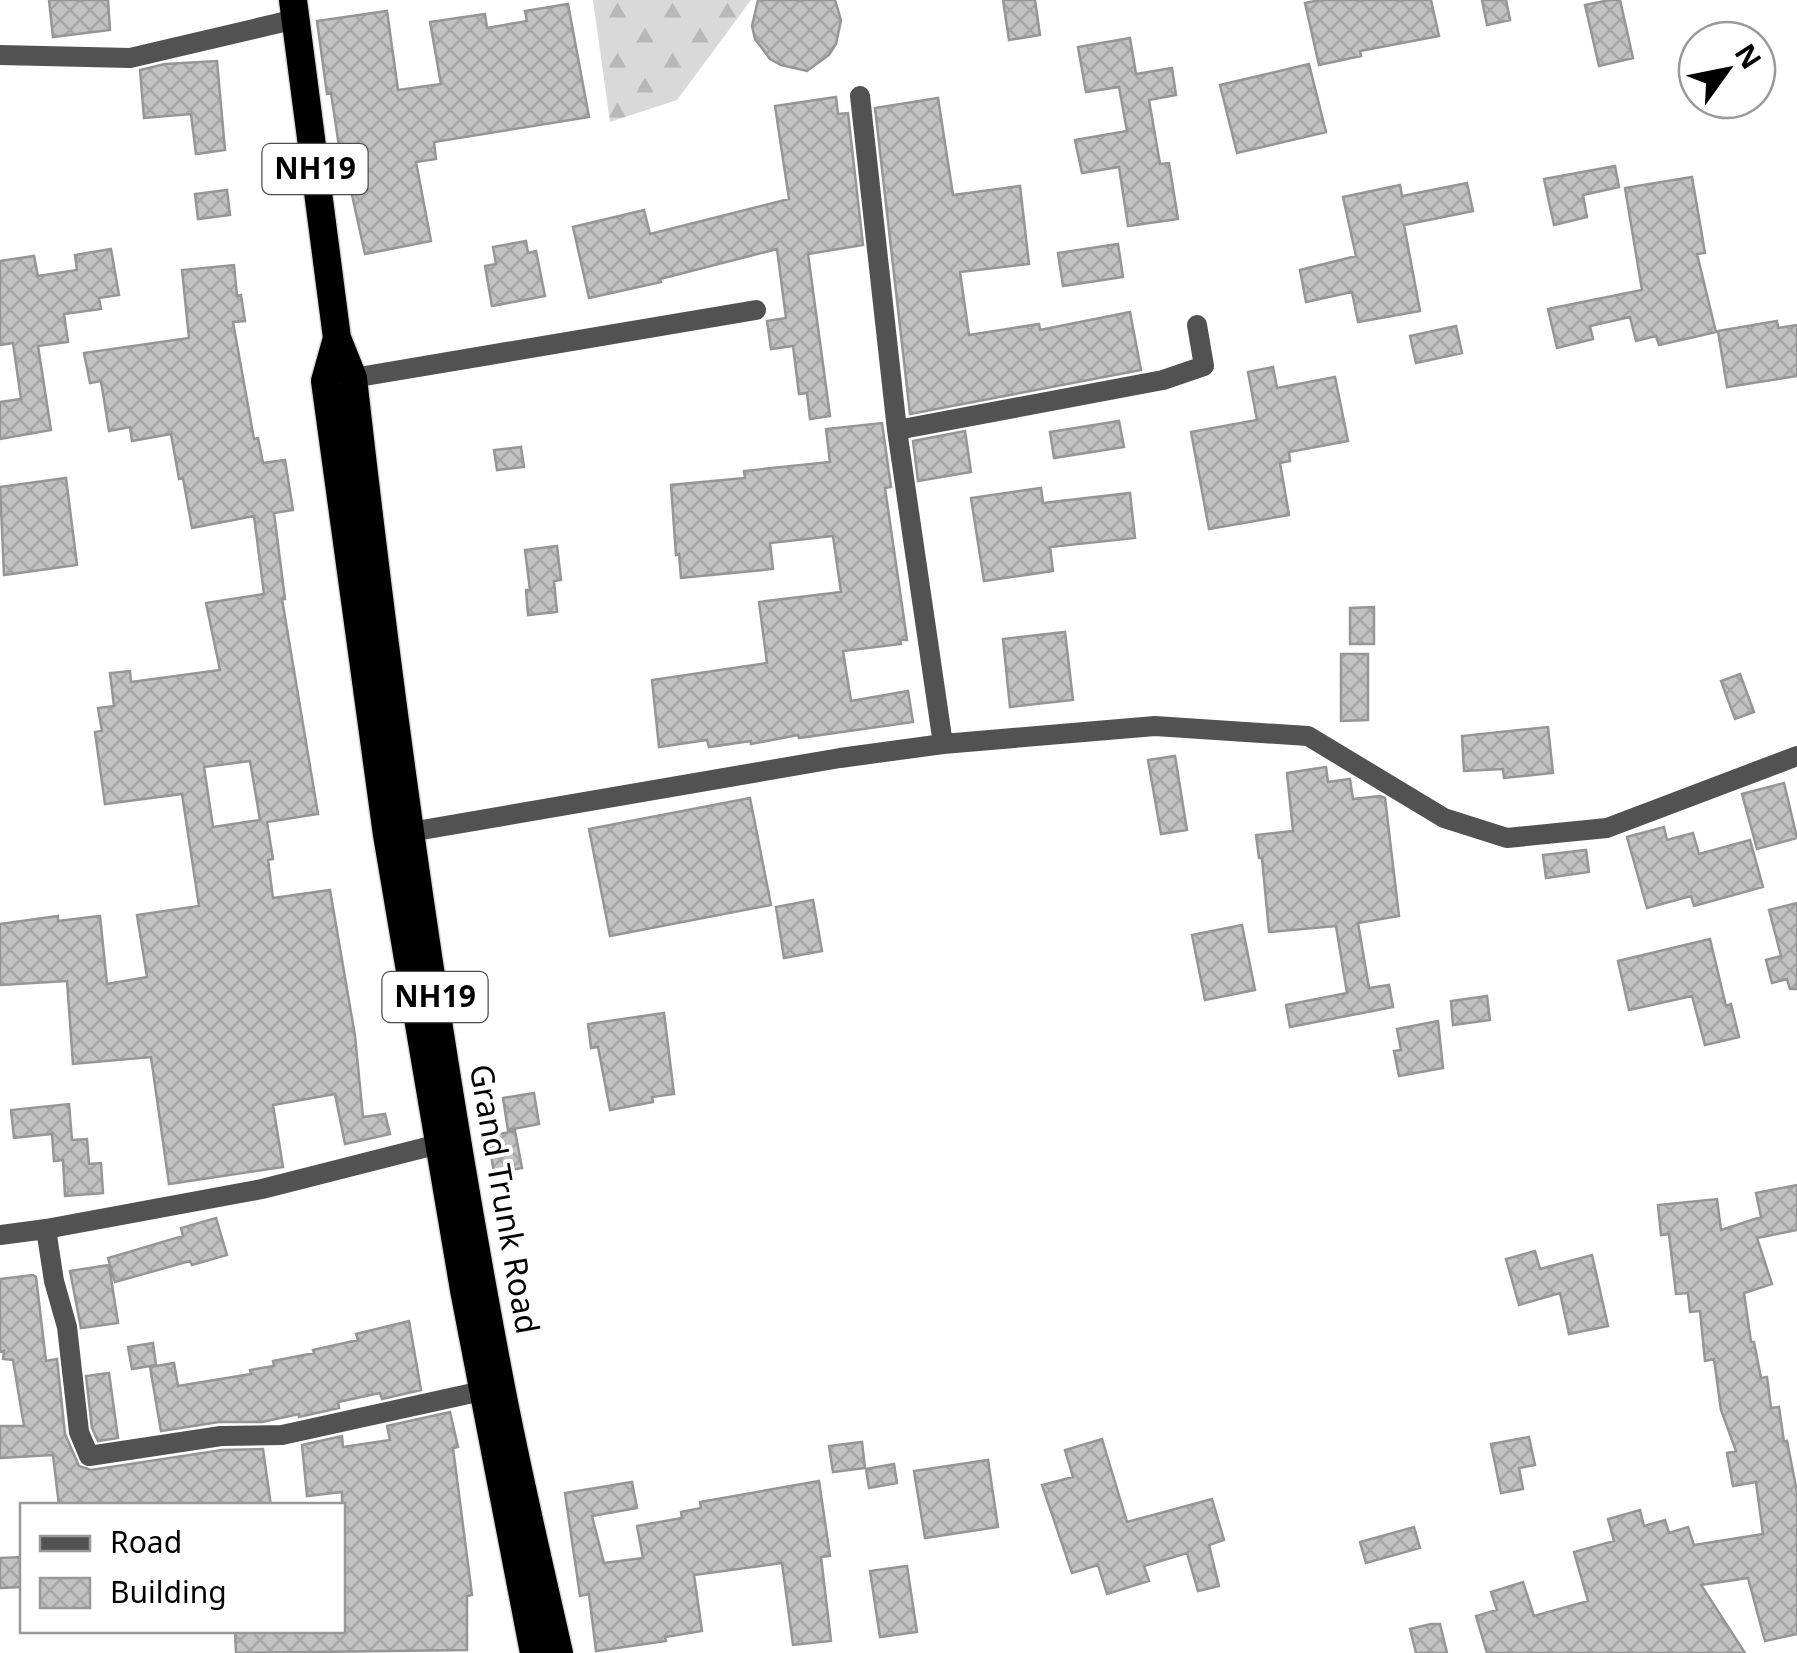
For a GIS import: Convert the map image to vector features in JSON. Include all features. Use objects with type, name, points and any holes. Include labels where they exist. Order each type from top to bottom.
[{"type":"highway","name":"Grand Trunk Road","points":[[294,10],[337,338],[353,378],[382,634],[410,832],[498,1372],[558,1653]]},
{"type":"highway","name":"Grand Trunk Road","points":[[337,338],[325,381],[387,835],[482,1391],[534,1653]]},
{"type":"street","points":[[0,55],[130,58],[294,10]]},
{"type":"street","points":[[860,96],[897,430],[944,744]]},
{"type":"street","points":[[353,378],[756,310]]},
{"type":"street","points":[[897,430],[1164,380],[1204,366],[1197,324]]},
{"type":"street","points":[[410,832],[840,758],[944,744],[1156,726],[1308,736],[1444,818],[1507,838],[1607,828],[1797,756]]},
{"type":"street","points":[[0,1235],[262,1189],[439,1144]]},
{"type":"street","points":[[46,1229],[54,1281],[68,1327],[79,1432],[89,1456],[221,1436],[282,1435],[482,1391]]},
{"type":"green space","points":[[593,0],[751,0],[677,100],[610,122]]},
{"type":"building","points":[[49,0],[108,0],[110,30],[53,37]]},
{"type":"building","points":[[758,0],[835,0],[841,20],[836,44],[829,55],[807,71],[770,59],[755,39],[752,26]]},
{"type":"building","points":[[1003,0],[1035,0],[1040,35],[1009,40]]},
{"type":"building","points":[[1431,0],[1439,36],[1360,51],[1361,56],[1319,65],[1305,3]]},
{"type":"building","points":[[1482,0],[1506,0],[1510,20],[1487,25]]},
{"type":"building","points":[[1620,0],[1633,58],[1599,66],[1585,5]]},
{"type":"building","points":[[568,4],[589,117],[434,142],[436,159],[416,162],[431,241],[365,254],[347,172],[343,173],[317,21],[387,11],[398,90],[441,84],[430,22],[485,14],[487,28],[527,21],[525,11]]},
{"type":"building","points":[[1130,38],[1136,74],[1172,68],[1176,95],[1149,100],[1160,164],[1169,163],[1178,219],[1128,226],[1119,167],[1082,173],[1075,140],[1127,131],[1119,87],[1086,92],[1078,47]]},
{"type":"building","points":[[217,61],[225,150],[196,154],[191,114],[144,118],[140,70],[165,64]]},
{"type":"building","points":[[1309,64],[1326,132],[1237,153],[1220,85]]},
{"type":"building","points":[[836,97],[838,114],[848,113],[863,245],[808,254],[830,416],[810,419],[807,393],[799,394],[793,346],[771,349],[767,321],[786,318],[777,249],[589,298],[573,227],[644,210],[650,234],[789,199],[775,106]]},
{"type":"building","points":[[938,98],[953,195],[1020,186],[1029,264],[960,272],[969,335],[1039,324],[1040,330],[1130,312],[1141,370],[910,414],[875,108]]},
{"type":"building","points":[[1615,166],[1619,187],[1583,195],[1587,217],[1554,225],[1544,179]]},
{"type":"building","points":[[1692,177],[1705,253],[1697,254],[1716,332],[1659,345],[1656,336],[1636,341],[1630,317],[1590,326],[1593,339],[1557,348],[1548,309],[1642,290],[1625,188]]},
{"type":"building","points":[[1467,183],[1473,211],[1404,225],[1420,311],[1358,322],[1352,292],[1306,302],[1300,270],[1356,256],[1343,197],[1400,185],[1402,196]]},
{"type":"building","points":[[227,190],[230,215],[198,219],[195,194]]},
{"type":"building","points":[[526,241],[528,253],[536,251],[545,296],[492,306],[485,266],[496,264],[493,247]]},
{"type":"building","points":[[1118,244],[1123,277],[1063,286],[1058,253]]},
{"type":"building","points":[[111,249],[119,295],[99,298],[101,309],[64,314],[68,342],[38,346],[51,430],[0,439],[0,402],[21,399],[13,343],[0,345],[0,261],[34,256],[38,276],[77,270],[75,255]]},
{"type":"building","points":[[234,265],[237,296],[241,295],[245,321],[233,322],[254,439],[258,438],[263,463],[285,460],[293,510],[274,513],[282,599],[318,814],[267,822],[273,859],[268,860],[273,898],[330,890],[355,1036],[363,1117],[385,1114],[390,1134],[345,1144],[335,1094],[273,1105],[283,1167],[169,1184],[151,1057],[73,1064],[67,981],[0,985],[0,924],[58,916],[58,921],[100,916],[107,984],[147,977],[137,915],[199,906],[182,794],[105,804],[95,732],[102,731],[98,708],[114,706],[110,673],[130,671],[131,682],[220,670],[206,603],[264,594],[254,516],[192,528],[171,434],[132,441],[130,427],[109,431],[101,381],[90,383],[84,353],[189,338],[182,270]],"holes":[[[250,761],[260,820],[213,827],[204,767]]]},
{"type":"building","points":[[1777,321],[1778,328],[1797,325],[1797,376],[1727,387],[1718,331]]},
{"type":"building","points":[[1456,326],[1462,353],[1416,363],[1410,336]]},
{"type":"building","points":[[1273,367],[1277,388],[1335,377],[1348,441],[1289,452],[1290,461],[1280,463],[1289,515],[1209,529],[1191,432],[1257,420],[1248,372]]},
{"type":"building","points":[[1119,421],[1124,447],[1054,458],[1050,432]]},
{"type":"building","points":[[882,423],[891,487],[885,488],[907,640],[843,651],[851,701],[908,691],[913,722],[751,744],[709,747],[707,740],[659,747],[652,680],[767,663],[759,602],[841,592],[833,536],[770,543],[773,569],[681,578],[671,485],[745,478],[744,471],[830,462],[826,429]]},
{"type":"building","points":[[965,431],[971,472],[918,481],[913,441]]},
{"type":"building","points":[[521,447],[524,467],[497,470],[494,450]]},
{"type":"building","points":[[66,478],[77,565],[4,575],[0,487]]},
{"type":"building","points":[[1041,488],[1043,503],[1130,493],[1135,538],[1050,547],[1053,571],[984,581],[971,498]]},
{"type":"building","points":[[557,546],[561,580],[554,581],[557,612],[528,615],[526,590],[530,590],[525,550]]},
{"type":"building","points":[[1374,607],[1374,644],[1350,644],[1350,608]]},
{"type":"building","points":[[1065,632],[1073,700],[1010,707],[1003,639]]},
{"type":"building","points":[[1341,654],[1368,654],[1368,720],[1341,721]]},
{"type":"building","points":[[1740,674],[1754,712],[1735,719],[1721,681]]},
{"type":"building","points":[[1548,727],[1553,773],[1504,778],[1503,769],[1464,771],[1462,736]]},
{"type":"building","points":[[1175,756],[1187,830],[1161,834],[1148,760]]},
{"type":"building","points":[[1326,767],[1328,782],[1350,779],[1353,799],[1385,798],[1399,916],[1358,923],[1369,988],[1389,985],[1393,1007],[1290,1027],[1286,1005],[1347,993],[1336,926],[1269,932],[1256,835],[1293,831],[1287,773]]},
{"type":"building","points":[[1784,783],[1797,838],[1757,849],[1742,794]]},
{"type":"building","points":[[750,798],[771,905],[610,936],[589,829]]},
{"type":"building","points":[[1664,827],[1667,840],[1693,833],[1699,854],[1750,840],[1763,887],[1694,906],[1691,896],[1647,908],[1627,837]]},
{"type":"building","points":[[1586,850],[1589,872],[1546,878],[1543,855]]},
{"type":"building","points":[[813,900],[822,951],[784,958],[776,907]]},
{"type":"building","points":[[1797,903],[1797,989],[1790,989],[1787,979],[1772,983],[1766,960],[1781,956],[1769,910]]},
{"type":"building","points":[[1242,925],[1255,990],[1205,1000],[1192,935]]},
{"type":"building","points":[[1710,939],[1726,1006],[1731,1004],[1739,1037],[1705,1045],[1692,996],[1629,1010],[1618,961]]},
{"type":"building","points":[[1487,996],[1490,1020],[1453,1025],[1451,1001]]},
{"type":"building","points":[[664,1013],[674,1094],[610,1110],[598,1047],[591,1048],[588,1024]]},
{"type":"building","points":[[1438,1021],[1443,1068],[1399,1076],[1394,1051],[1401,1050],[1397,1029]]},
{"type":"building","points":[[534,1093],[539,1124],[508,1130],[503,1098]]},
{"type":"building","points":[[69,1104],[72,1140],[87,1139],[89,1164],[101,1163],[103,1193],[65,1196],[63,1160],[54,1161],[52,1134],[14,1138],[11,1110]]},
{"type":"building","points":[[515,1131],[522,1168],[494,1173],[488,1136]]},
{"type":"building","points":[[1797,1185],[1797,1230],[1757,1238],[1772,1284],[1744,1293],[1751,1342],[1761,1378],[1767,1377],[1771,1408],[1779,1407],[1797,1492],[1797,1634],[1765,1641],[1748,1578],[1701,1585],[1745,1653],[1487,1653],[1476,1616],[1497,1610],[1491,1592],[1523,1582],[1534,1616],[1588,1601],[1574,1552],[1614,1541],[1608,1519],[1640,1510],[1644,1526],[1665,1520],[1669,1533],[1688,1527],[1694,1545],[1763,1534],[1756,1482],[1733,1486],[1727,1453],[1736,1451],[1721,1410],[1714,1359],[1705,1361],[1700,1311],[1690,1312],[1688,1293],[1676,1294],[1669,1234],[1661,1235],[1658,1205],[1717,1199],[1721,1230],[1761,1217],[1756,1193]]},
{"type":"building","points":[[216,1218],[227,1255],[115,1282],[108,1258],[183,1236],[181,1228]]},
{"type":"building","points":[[1535,1251],[1540,1269],[1592,1255],[1608,1326],[1569,1334],[1560,1293],[1519,1305],[1506,1259]]},
{"type":"building","points":[[109,1265],[118,1323],[81,1328],[70,1271]]},
{"type":"building","points":[[36,1277],[46,1361],[57,1359],[65,1434],[79,1466],[91,1470],[222,1450],[263,1449],[271,1503],[59,1503],[53,1455],[0,1458],[0,1426],[24,1426],[13,1360],[3,1359],[4,1351],[0,1352],[0,1279]]},
{"type":"building","points":[[409,1321],[421,1390],[382,1399],[380,1393],[338,1402],[339,1408],[299,1417],[219,1422],[161,1431],[150,1367],[174,1363],[178,1386],[251,1374],[250,1370],[274,1366],[273,1361],[314,1353],[313,1350],[358,1340],[356,1334]]},
{"type":"building","points":[[153,1343],[156,1365],[132,1369],[128,1347]]},
{"type":"building","points":[[109,1373],[118,1438],[98,1441],[92,1428],[86,1376]]},
{"type":"building","points":[[450,1412],[458,1447],[453,1448],[472,1595],[467,1596],[467,1650],[236,1653],[235,1633],[345,1633],[345,1503],[342,1492],[307,1496],[302,1445],[342,1436],[343,1447],[390,1440],[387,1426]]},
{"type":"building","points":[[1529,1437],[1535,1465],[1519,1468],[1523,1489],[1501,1493],[1491,1444]]},
{"type":"building","points":[[1102,1439],[1127,1522],[1212,1499],[1224,1540],[1209,1545],[1219,1586],[1198,1591],[1187,1553],[1144,1566],[1149,1581],[1107,1594],[1098,1565],[1072,1573],[1042,1485],[1073,1477],[1065,1450]]},
{"type":"building","points":[[862,1442],[865,1468],[833,1472],[829,1446]]},
{"type":"building","points":[[988,1460],[998,1527],[925,1538],[914,1471]]},
{"type":"building","points":[[894,1464],[897,1483],[869,1488],[866,1469]]},
{"type":"building","points":[[819,1481],[830,1556],[821,1557],[831,1641],[793,1645],[782,1563],[694,1575],[702,1631],[665,1637],[666,1641],[596,1651],[589,1594],[580,1596],[565,1493],[632,1482],[637,1508],[592,1516],[604,1563],[643,1558],[637,1526],[682,1518],[681,1512],[701,1508],[700,1502]]},
{"type":"building","points":[[1414,1527],[1420,1548],[1366,1563],[1360,1542]]},
{"type":"building","points":[[20,1557],[20,1587],[0,1588],[0,1558]]},
{"type":"building","points":[[907,1566],[917,1632],[880,1637],[870,1571]]},
{"type":"building","points":[[1440,1624],[1447,1653],[1416,1653],[1410,1629]]}]
